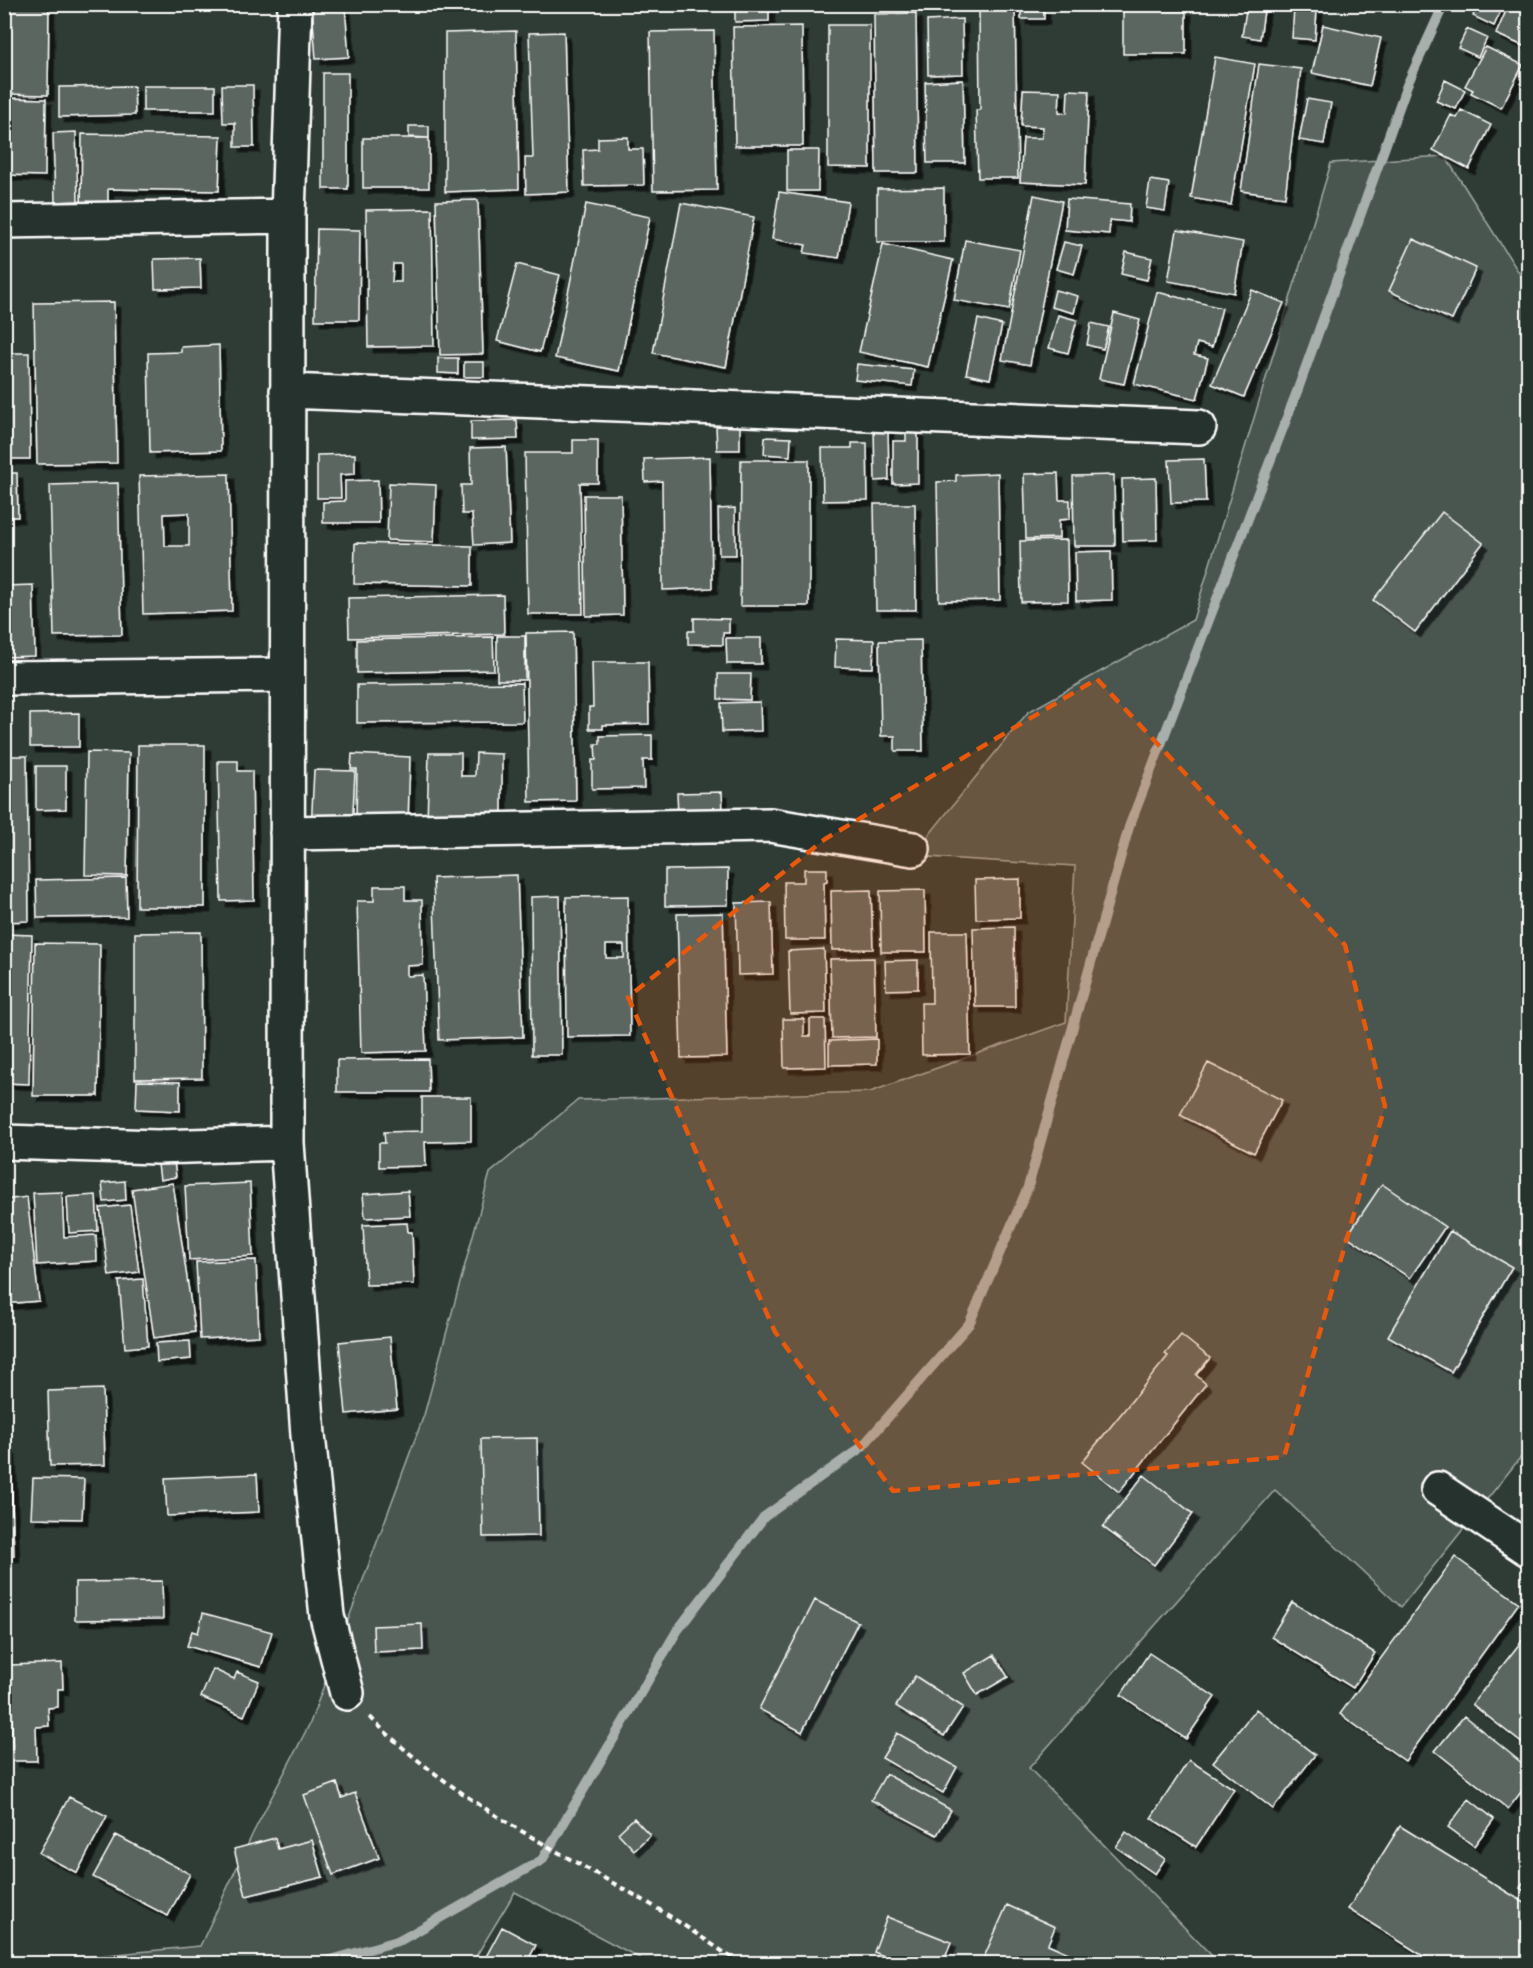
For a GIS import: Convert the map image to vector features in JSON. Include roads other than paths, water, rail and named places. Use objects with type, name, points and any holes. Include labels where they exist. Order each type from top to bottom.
[{"type":"street","points":[[295,4],[288,216],[287,1143],[308,1435],[327,1616],[347,1693]]},
{"type":"street","points":[[4,221],[288,216]]},
{"type":"street","points":[[287,391],[1199,426]]},
{"type":"street","points":[[4,678],[287,675]]},
{"type":"street","points":[[287,833],[770,825],[913,849]]},
{"type":"street","points":[[4,1142],[157,1147],[287,1143]]},
{"type":"street","points":[[1438,1489],[1528,1549]]},
{"type":"waterway","points":[[317,1964],[401,1940],[542,1860],[677,1631],[764,1517],[862,1447],[969,1324],[1028,1187],[1129,827],[1298,389],[1407,85],[1444,4]]}]
